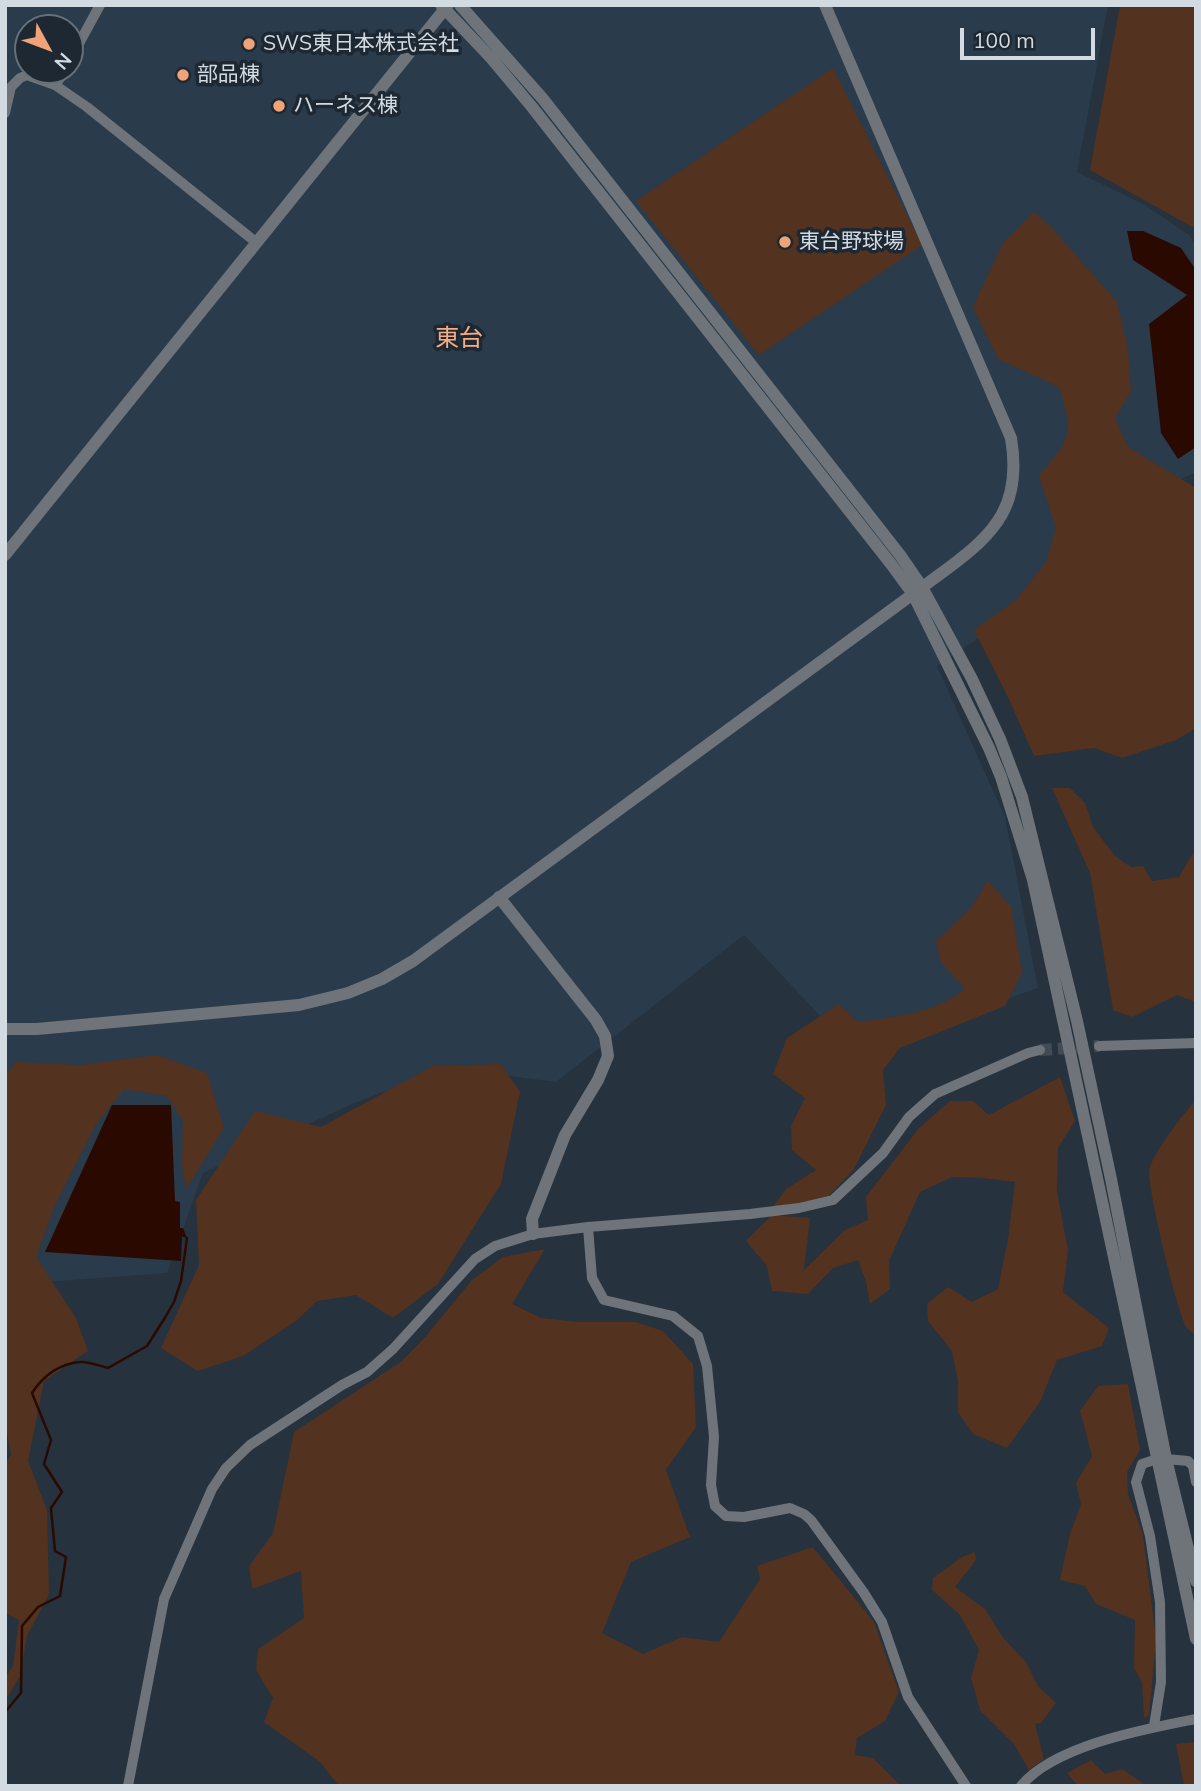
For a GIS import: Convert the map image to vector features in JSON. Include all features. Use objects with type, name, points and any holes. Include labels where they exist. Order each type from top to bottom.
[{"type":"street","points":[[84,34],[100,5]]},
{"type":"street","points":[[460,5],[543,99],[859,502],[918,590],[972,679],[1000,739],[1022,797],[1077,1021],[1111,1179],[1195,1638]]},
{"type":"street","points":[[5,1029],[37,1029],[299,1005],[323,1000],[382,979],[413,961],[976,547],[998,521],[1006,507],[1014,474],[1011,438],[825,5]]},
{"type":"street","points":[[5,555],[445,6],[532,107],[849,509],[918,590]]},
{"type":"street","points":[[5,113],[11,87],[20,78],[27,75],[55,85],[87,107],[257,243]]},
{"type":"street","points":[[499,897],[596,1020],[605,1036],[608,1056],[598,1080],[565,1135],[533,1219],[533,1234]]},
{"type":"street","points":[[1099,1046],[1196,1043]]},
{"type":"street","points":[[128,1786],[164,1599],[212,1489],[226,1468],[250,1445],[367,1372],[393,1349],[475,1259],[495,1246],[533,1234],[750,1214],[799,1208],[832,1200],[883,1153],[909,1117],[935,1094],[1040,1050]]},
{"type":"street","points":[[588,1227],[592,1278],[604,1300],[673,1316],[698,1336],[709,1378],[714,1437],[712,1485],[715,1506],[726,1516],[744,1517],[790,1508],[811,1520],[883,1622],[908,1697],[966,1786]]},
{"type":"street","points":[[1161,1459],[1196,1581]]},
{"type":"street","points":[[1154,1726],[1161,1682],[1160,1602],[1150,1536],[1136,1482],[1142,1464],[1161,1459],[1188,1461],[1194,1466],[1196,1482]]},
{"type":"street","points":[[1021,1786],[1027,1779],[1067,1755],[1114,1737],[1154,1726],[1196,1719]]},
{"type":"shaded area","points":[[5,5],[1108,5],[1077,172],[1145,205],[1189,235],[1196,245],[1196,472],[1093,522],[1025,607],[937,666],[1005,817],[1038,988],[855,1053],[744,935],[556,1082],[445,1068],[350,1105],[203,1173],[167,1273],[5,1285]]},
{"type":"shaded area","points":[[1120,5],[1196,5],[1196,229],[1090,170]]},
{"type":"shaded area","points":[[833,68],[922,245],[759,355],[636,201]]},
{"type":"shaded area","points":[[1034,212],[1051,227],[1117,302],[1128,349],[1131,391],[1115,418],[1128,447],[1196,488],[1196,728],[1176,740],[1122,758],[1094,748],[1034,756],[974,630],[1017,599],[1046,562],[1056,528],[1039,476],[1058,453],[1067,436],[1067,416],[1059,387],[998,359],[973,307],[1003,243]]},
{"type":"shaded area","points":[[1127,231],[1143,231],[1181,248],[1196,270],[1196,447],[1178,459],[1161,433],[1149,324],[1187,295],[1133,260]]},
{"type":"shaded area","points":[[1052,788],[1070,788],[1085,803],[1093,827],[1115,856],[1131,867],[1143,866],[1152,881],[1179,877],[1196,848],[1196,1002],[1177,995],[1132,1017],[1113,1010],[1090,873]]},
{"type":"shaded area","points":[[988,881],[1011,906],[1022,973],[1005,1006],[900,1048],[883,1070],[886,1105],[854,1169],[824,1201],[772,1208],[786,1189],[816,1170],[792,1150],[791,1126],[805,1098],[773,1074],[787,1038],[839,1004],[858,1022],[928,1009],[965,989],[940,961],[936,941],[970,909]]},
{"type":"shaded area","points":[[157,1055],[207,1073],[224,1128],[186,1189],[182,1164],[183,1120],[167,1096],[124,1089],[96,1124],[55,1205],[36,1257],[76,1318],[88,1351],[44,1381],[28,1461],[47,1510],[49,1594],[27,1636],[20,1676],[5,1701],[5,1678],[13,1666],[19,1620],[5,1613],[5,1464],[11,1455],[5,1420],[5,1075],[16,1062],[80,1065]]},
{"type":"shaded area","points":[[501,1064],[520,1092],[501,1184],[438,1284],[393,1318],[356,1295],[317,1301],[296,1321],[243,1356],[198,1371],[161,1348],[199,1265],[196,1200],[255,1111],[321,1127],[433,1066]]},
{"type":"shaded area","points":[[1060,1077],[1075,1121],[1058,1148],[1057,1191],[1068,1250],[1063,1292],[1109,1328],[1102,1346],[1057,1360],[1040,1402],[1007,1448],[973,1434],[958,1412],[958,1382],[952,1351],[928,1321],[927,1304],[948,1287],[972,1302],[998,1289],[1015,1182],[952,1177],[920,1192],[889,1261],[890,1289],[870,1304],[858,1260],[833,1268],[808,1294],[772,1291],[767,1266],[746,1241],[772,1215],[810,1218],[804,1270],[845,1230],[868,1220],[866,1197],[919,1128],[950,1101],[973,1101],[989,1115]]},
{"type":"shaded area","points":[[1196,1100],[1196,1335],[1187,1328],[1182,1318],[1170,1277],[1149,1171],[1161,1145]]},
{"type":"shaded area","points":[[112,1105],[171,1105],[175,1201],[180,1202],[180,1228],[183,1228],[187,1238],[175,1235],[182,1237],[181,1261],[45,1252]]},
{"type":"shaded area","points":[[545,1249],[512,1304],[541,1318],[579,1322],[636,1322],[663,1331],[693,1364],[696,1427],[666,1470],[690,1537],[631,1562],[602,1633],[643,1654],[682,1637],[719,1642],[760,1579],[757,1566],[813,1547],[874,1622],[899,1692],[885,1721],[857,1738],[855,1755],[873,1758],[901,1786],[339,1786],[320,1762],[264,1722],[273,1698],[256,1670],[258,1649],[304,1618],[301,1571],[252,1589],[249,1566],[273,1533],[294,1432],[402,1361],[472,1280],[503,1257]]},
{"type":"shaded area","points":[[1128,1384],[1140,1450],[1127,1472],[1128,1494],[1143,1535],[1156,1639],[1149,1716],[1144,1717],[1142,1683],[1134,1668],[1135,1620],[1096,1604],[1085,1586],[1060,1580],[1070,1534],[1081,1504],[1076,1483],[1092,1456],[1080,1411],[1098,1386]]},
{"type":"shaded area","points":[[975,1552],[976,1560],[955,1587],[985,1609],[1004,1639],[1026,1662],[1038,1686],[1056,1703],[1041,1723],[1035,1724],[1044,1759],[1029,1770],[1014,1744],[980,1710],[971,1678],[979,1650],[960,1615],[932,1590],[933,1578],[962,1557]]},
{"type":"shaded area","points":[[1194,1742],[1196,1786],[1184,1786],[1176,1744]]},
{"type":"shaded area","points":[[1091,1760],[1105,1774],[1122,1769],[1147,1786],[1078,1786],[1067,1773]]},
{"type":"waterway","points":[[5,1712],[21,1693],[22,1626],[38,1607],[60,1596],[66,1557],[55,1551],[51,1508],[62,1492],[44,1464],[51,1440],[32,1393],[46,1376],[65,1365],[83,1362],[108,1368],[147,1346],[174,1302],[181,1281],[187,1238]]},
{"type":"tunnel","points":[[1040,1050],[1099,1046]]},
{"type":"place","name":"SWS東日本株式会社","points":[[249,44]]},
{"type":"place","name":"部品棟","points":[[183,75]]},
{"type":"place","name":"ハーネス棟","points":[[279,106]]},
{"type":"place","name":"東台野球場","points":[[785,242]]},
{"type":"district","name":"東台","points":[[459,339]]}]
